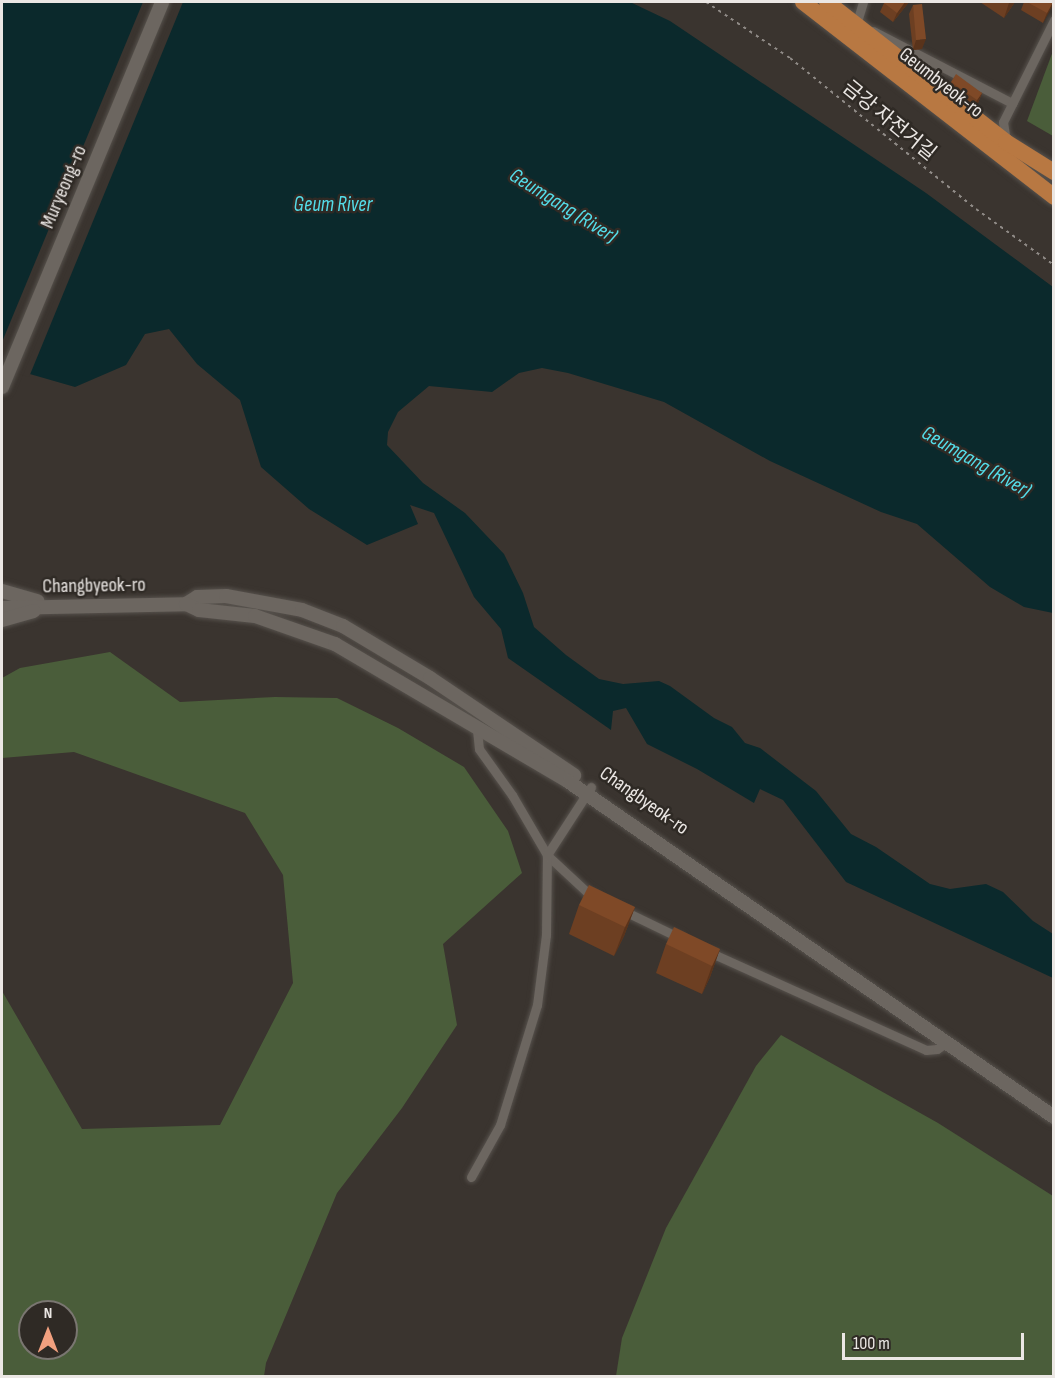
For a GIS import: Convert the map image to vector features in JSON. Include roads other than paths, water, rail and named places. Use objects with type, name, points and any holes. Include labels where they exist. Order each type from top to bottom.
[{"type":"highway","name":"Geumbyeok-ro","points":[[803,2],[1053,197]]},
{"type":"highway","name":"Geumbyeok-ro","points":[[827,2],[1006,142],[1053,172]]},
{"type":"main road","name":"Muryeong-ro","points":[[2,387],[162,2]]},
{"type":"main road","points":[[2,591],[54,605]]},
{"type":"main road","name":"Changbyeok-ro","points":[[186,604],[197,597],[226,596],[302,610],[343,626],[430,678],[1053,1117]]},
{"type":"main road","name":"Changbyeok-ro","points":[[2,608],[54,605],[186,604],[199,610],[255,616],[335,644],[477,730],[589,791],[1053,1106]]},
{"type":"main road","points":[[2,620],[54,605]]},
{"type":"street","points":[[863,2],[856,25],[888,37],[1012,103]]},
{"type":"street","points":[[1006,142],[1003,122],[1053,20]]},
{"type":"street","points":[[477,730],[479,749],[512,795],[547,855],[587,892],[691,943]]},
{"type":"street","points":[[471,1177],[500,1125],[537,1005],[546,935],[547,855],[589,791]]},
{"type":"street","points":[[702,948],[918,1047],[937,1049],[946,1043]]},
{"type":"water","name":"Geum River","points":[[2,2],[630,2],[670,21],[926,193],[1053,287],[1053,613],[1024,607],[990,587],[917,524],[881,512],[770,461],[664,402],[568,373],[542,368],[519,373],[492,392],[429,386],[398,412],[388,432],[387,445],[423,483],[465,513],[504,554],[523,593],[534,627],[566,655],[599,679],[623,684],[659,681],[670,686],[714,718],[732,727],[745,743],[760,748],[816,791],[851,834],[876,847],[930,884],[950,889],[986,884],[1003,892],[1033,921],[1053,934],[1053,978],[846,882],[783,800],[760,789],[754,803],[697,769],[647,744],[626,708],[613,711],[611,730],[508,658],[501,629],[474,597],[434,513],[410,505],[418,524],[367,545],[309,509],[261,467],[240,400],[197,364],[169,329],[145,334],[126,365],[75,387],[2,366]]},
{"type":"water label","name":"Geumgang (River)","points":[[563,206]]},
{"type":"water label","name":"Geumgang (River)","points":[[976,462]]}]
